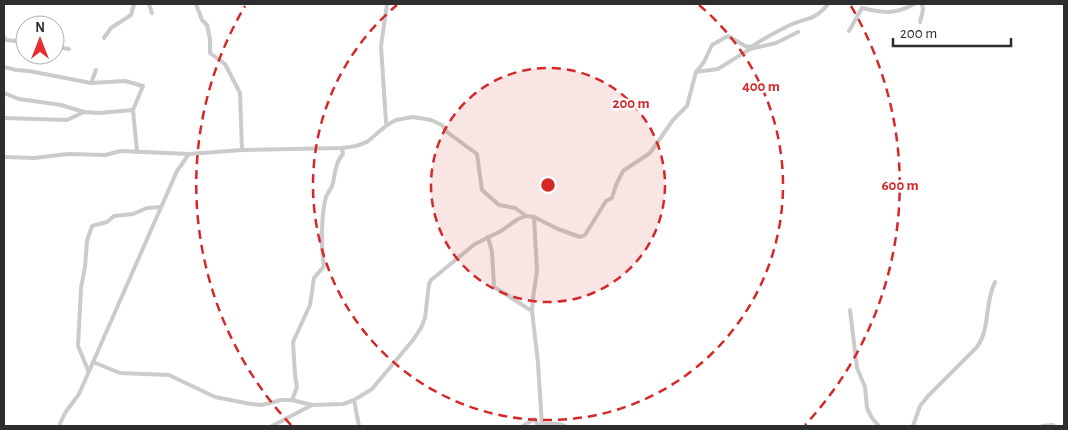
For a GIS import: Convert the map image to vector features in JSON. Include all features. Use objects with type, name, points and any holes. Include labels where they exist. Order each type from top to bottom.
[{"type":"street","points":[[104,38],[111,28],[131,15],[134,4]]},
{"type":"street","points":[[149,4],[152,13]]},
{"type":"street","points":[[196,4],[202,20],[207,24],[210,53],[225,64],[240,93],[242,150]]},
{"type":"street","points":[[387,4],[381,46],[387,125]]},
{"type":"street","points":[[4,157],[34,158],[68,154],[104,155],[121,151],[189,154],[242,150],[342,148],[367,142],[387,125],[399,118],[413,117],[431,120],[442,125],[447,132],[476,154],[482,190],[499,205],[515,208],[526,216],[580,237],[585,235],[606,201],[612,198],[623,170],[650,153],[673,120],[687,106],[696,72],[712,45],[721,38],[728,36],[747,47],[753,46],[789,26],[820,14],[828,4]]},
{"type":"street","points":[[849,31],[862,8],[880,12],[900,11],[914,4]]},
{"type":"street","points":[[920,22],[923,10],[922,4]]},
{"type":"street","points":[[696,72],[718,69],[750,49],[776,43],[798,32]]},
{"type":"street","points":[[4,37],[6,40],[15,41]]},
{"type":"street","points":[[65,48],[69,49]]},
{"type":"street","points":[[4,67],[91,83],[125,81],[143,86],[133,110],[137,152]]},
{"type":"street","points":[[91,83],[96,70]]},
{"type":"street","points":[[4,93],[19,99],[61,105],[84,112],[133,110]]},
{"type":"street","points":[[4,118],[66,120],[84,112]]},
{"type":"street","points":[[292,400],[297,387],[294,342],[310,305],[314,278],[324,266],[322,252],[325,204],[327,194],[332,187],[339,158],[343,154],[342,148]]},
{"type":"street","points":[[59,426],[65,413],[79,394],[160,207],[177,171],[189,154]]},
{"type":"street","points":[[88,371],[78,346],[81,288],[92,226],[107,222],[114,216],[133,214],[147,208],[160,207]]},
{"type":"street","points":[[93,362],[120,373],[169,375],[219,398],[262,405],[281,400],[292,400],[312,405],[343,404],[354,400],[372,388],[418,334],[425,318],[430,280],[464,252],[488,237],[502,231],[518,218],[526,216]]},
{"type":"street","points":[[534,218],[537,271],[532,298],[532,311],[538,363],[541,426]]},
{"type":"street","points":[[488,237],[492,252],[494,288],[532,311]]},
{"type":"street","points":[[913,426],[920,406],[977,347],[983,338],[990,293],[995,282]]},
{"type":"street","points":[[850,310],[857,368],[865,387],[868,408],[872,418],[879,426]]},
{"type":"street","points":[[354,400],[359,426]]},
{"type":"street","points":[[272,426],[312,405]]},
{"type":"street","points":[[523,426],[534,418],[541,426]]},
{"type":"street","points":[[541,426],[560,424],[565,426]]},
{"type":"street","points":[[1042,426],[1054,426]]}]
